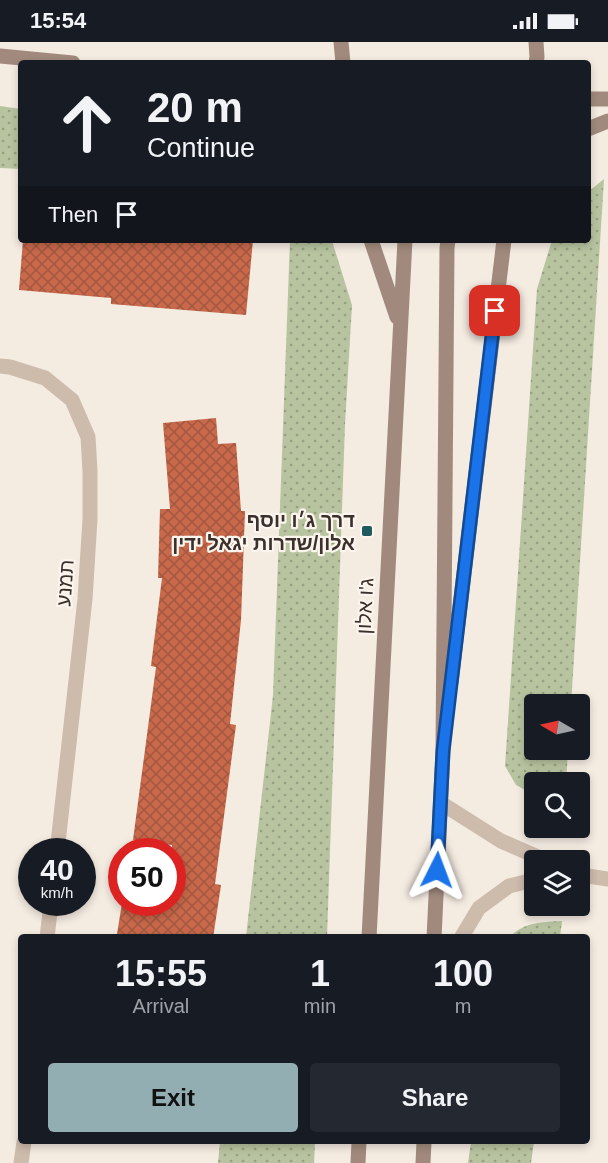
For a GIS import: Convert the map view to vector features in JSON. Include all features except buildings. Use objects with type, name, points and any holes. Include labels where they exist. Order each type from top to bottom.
[{"type":"main road","points":[[341,42],[343,60]]},
{"type":"main road","points":[[536,42],[536,60]]},
{"type":"main road","points":[[0,56],[33,60]]},
{"type":"main road","points":[[591,99],[608,99]]},
{"type":"main road","points":[[591,128],[608,121]]},
{"type":"main road","points":[[372,243],[400,326]]},
{"type":"main road","name":"ג'ו אלון","points":[[369,934],[405,243]]},
{"type":"main road","points":[[434,934],[443,751],[448,243]]},
{"type":"main road","points":[[443,751],[504,243]]},
{"type":"main road","points":[[358,1163],[359,1144]]},
{"type":"main road","points":[[423,1163],[424,1144]]},
{"type":"street","name":"תמנע","points":[[0,366],[45,378],[72,400],[87,437],[90,519],[85,599],[59,838]]},
{"type":"street","points":[[441,803],[501,841],[524,851]]},
{"type":"street","points":[[590,876],[608,879]]},
{"type":"street","points":[[463,934],[479,908],[509,886],[524,882]]},
{"type":"street","points":[[47,934],[50,916]]},
{"type":"street","points":[[21,1163],[24,1144]]},
{"type":"green space","points":[[0,106],[18,109],[18,169],[0,168]]},
{"type":"green space","points":[[604,179],[572,694],[524,694],[524,760],[567,760],[567,772],[524,772],[524,789],[516,785],[505,766],[537,289],[551,243],[591,243],[591,190]]},
{"type":"green space","points":[[290,243],[332,243],[352,305],[345,424],[327,934],[246,934],[273,695]]},
{"type":"green space","points":[[562,921],[560,934],[513,934],[521,928]]},
{"type":"green space","points":[[220,1144],[315,1144],[314,1163],[218,1163]]},
{"type":"green space","points":[[471,1144],[534,1144],[531,1163],[468,1163]]},
{"type":"place","name":"דרך ג׳ו יוסף אלון/שדרות יגאל ידין","points":[[367,531]]},
{"type":"route","points":[[437,870],[443,751],[495,311]]}]
